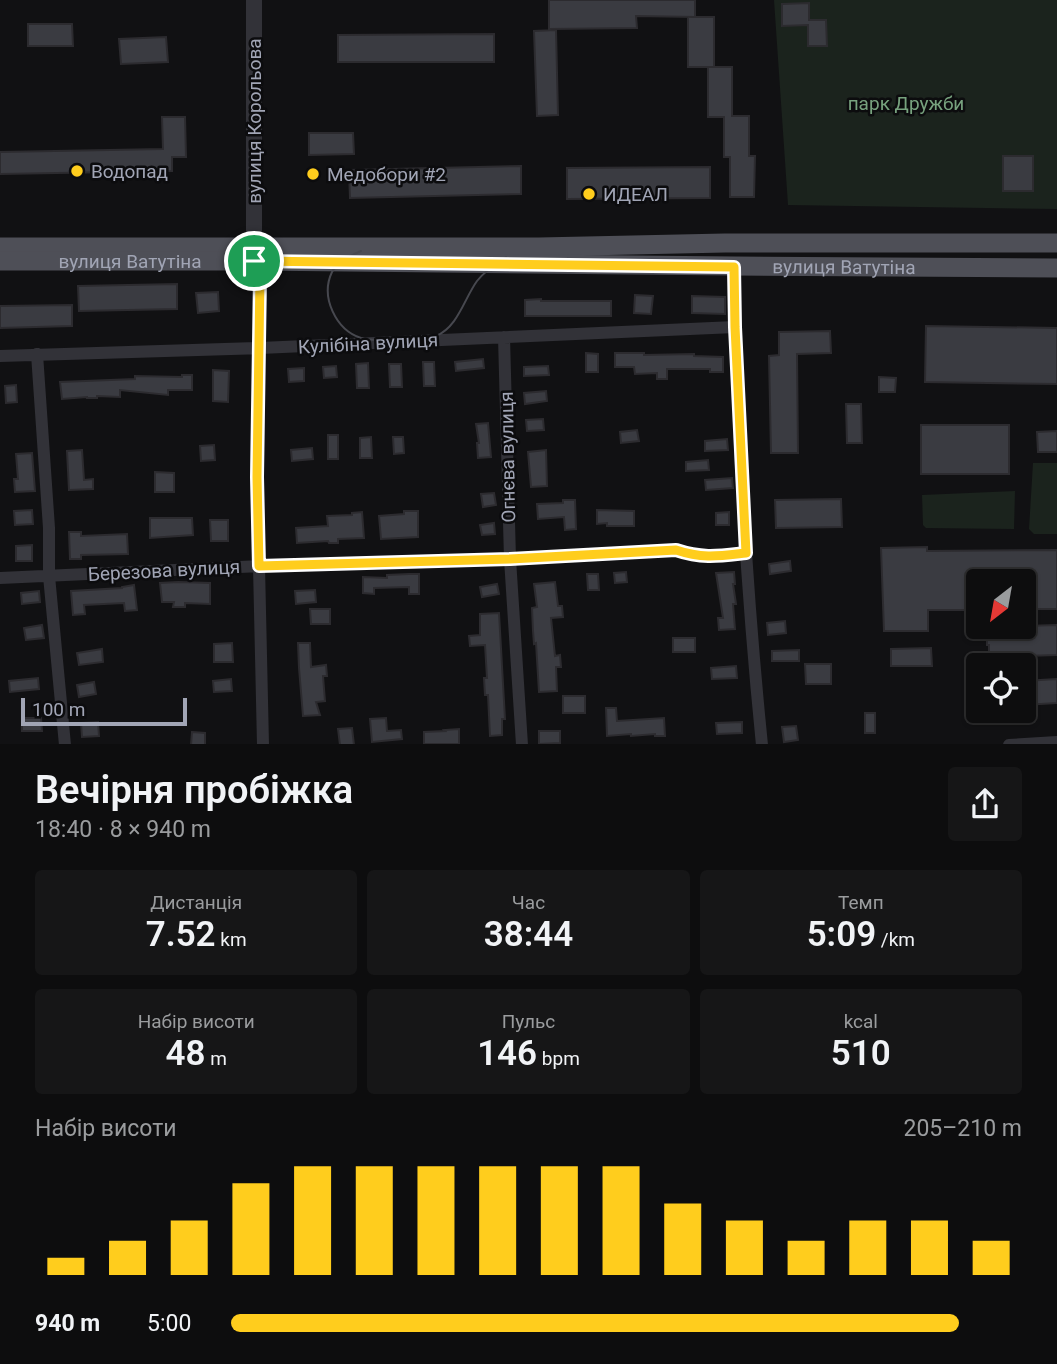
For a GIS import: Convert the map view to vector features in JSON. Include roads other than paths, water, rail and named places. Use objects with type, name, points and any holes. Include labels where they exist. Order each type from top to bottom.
[{"type":"main road","name":"вулиця Ватутіна","points":[[0,261],[725,243],[1057,243]]},
{"type":"main road","name":"вулиця Ватутіна","points":[[0,247],[734,267],[1057,268]]},
{"type":"street","name":"вулиця Корольова","points":[[254,0],[254,253],[260,276],[257,477],[263,744]]},
{"type":"street","points":[[734,267],[746,553],[762,744]]},
{"type":"street","name":"Кулібіна вулиця","points":[[0,356],[260,348],[735,327]]},
{"type":"street","name":"Огнєва вулиця","points":[[505,337],[510,559],[522,744]]},
{"type":"street","points":[[37,354],[49,576],[65,744]]},
{"type":"street","name":"Березова вулиця","points":[[0,578],[259,566],[510,559],[676,550],[695,556],[746,553]]},
{"type":"street","points":[[1009,744],[1057,742]]},
{"type":"tram line","points":[[361,251],[345,259],[332,272],[329,302],[344,328],[361,338],[372,340],[429,338],[444,332],[455,319],[477,281],[506,257]]},
{"type":"place","name":"Водопад","points":[[77,171]]},
{"type":"place","name":"Медобори #2","points":[[313,174]]},
{"type":"place","name":"ИДЕАЛ","points":[[589,194]]},
{"type":"park label","name":"парк Дружби","points":[[906,103]]}]
